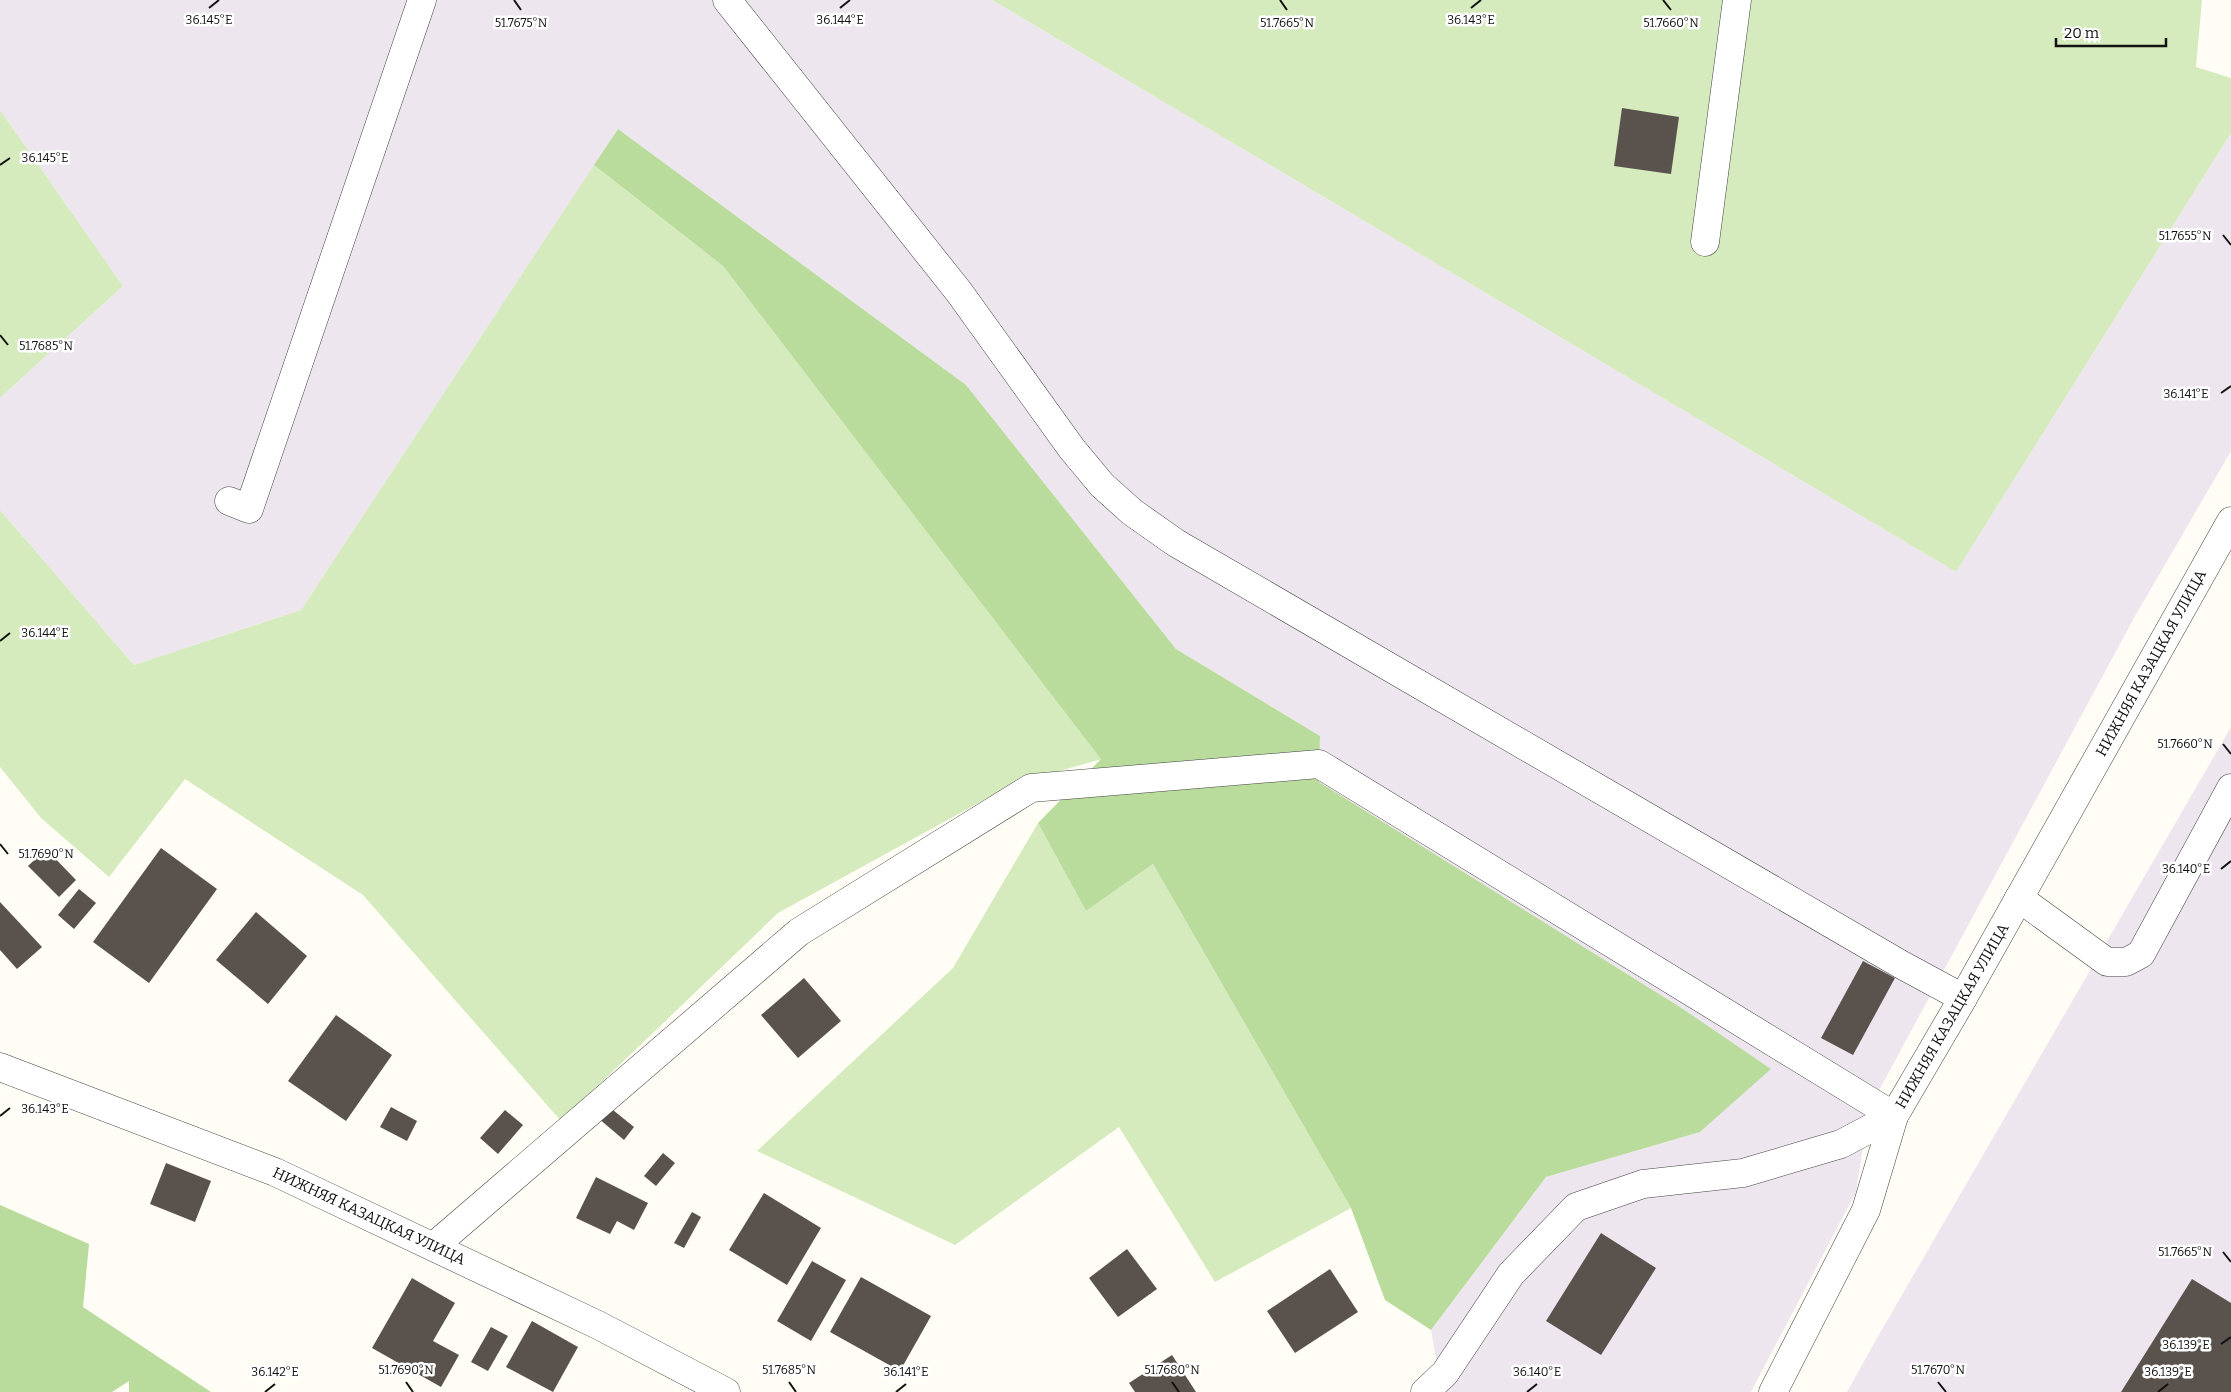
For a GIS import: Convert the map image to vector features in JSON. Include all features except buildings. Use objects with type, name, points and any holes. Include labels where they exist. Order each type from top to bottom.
[{"type":"street","points":[[229,501],[249,509],[422,0]]},
{"type":"street","points":[[727,0],[959,292],[1072,449],[1102,485],[1132,512],[1184,548],[1867,945],[1963,998]]},
{"type":"street","points":[[1705,242],[1738,0]]},
{"type":"street","name":"НИЖНЯЯ КАЗАЦКАЯ УЛИЦА","points":[[1425,1392],[1445,1373],[1511,1274],[1576,1207],[1642,1184],[1743,1173],[1840,1144],[1894,1116],[1963,998],[2231,521]]},
{"type":"street","points":[[434,1246],[799,932],[1031,788],[1319,764],[1894,1116],[1866,1210],[1773,1392]]},
{"type":"street","points":[[2019,898],[2107,962],[2126,962],[2141,954],[2231,788]]},
{"type":"street","name":"НИЖНЯЯ КАЗАЦКАЯ УЛИЦА","points":[[0,1067],[276,1172],[598,1325],[726,1392]]},
{"type":"shaded area","points":[[0,0],[992,0],[1956,572],[2231,133],[2231,451],[2134,618],[1869,1109],[1856,1192],[1751,1392],[1442,1392],[1431,1330],[1546,1177],[1700,1132],[1770,1069],[1680,1007],[1319,782],[1320,736],[1176,649],[966,385],[618,129],[301,610],[134,665],[0,510],[0,398],[123,286],[0,110]]},
{"type":"shaded area","points":[[2231,727],[2231,1392],[1847,1392],[1877,1338]]},
{"type":"green space","points":[[992,0],[2202,0],[2196,67],[2231,78],[2231,133],[1956,572]]},
{"type":"green space","points":[[0,110],[123,286],[0,398]]},
{"type":"green space","points":[[618,129],[966,385],[1176,649],[1320,736],[1319,782],[1680,1007],[1771,1069],[1700,1132],[1546,1177],[1431,1330],[1385,1300],[1351,1208],[1153,864],[1086,911],[1038,823],[1101,759],[723,266],[594,165]]},
{"type":"green space","points":[[594,165],[723,266],[1102,759],[1013,784],[778,913],[561,1121],[363,895],[185,779],[109,877],[41,818],[0,767],[0,510],[134,665],[301,610]]},
{"type":"green space","points":[[1038,823],[1086,911],[1153,864],[1351,1208],[1215,1282],[1119,1127],[955,1245],[757,1151],[953,968]]},
{"type":"green space","points":[[0,1205],[89,1244],[83,1307],[211,1392],[129,1392],[129,1381],[112,1392],[0,1392]]}]
